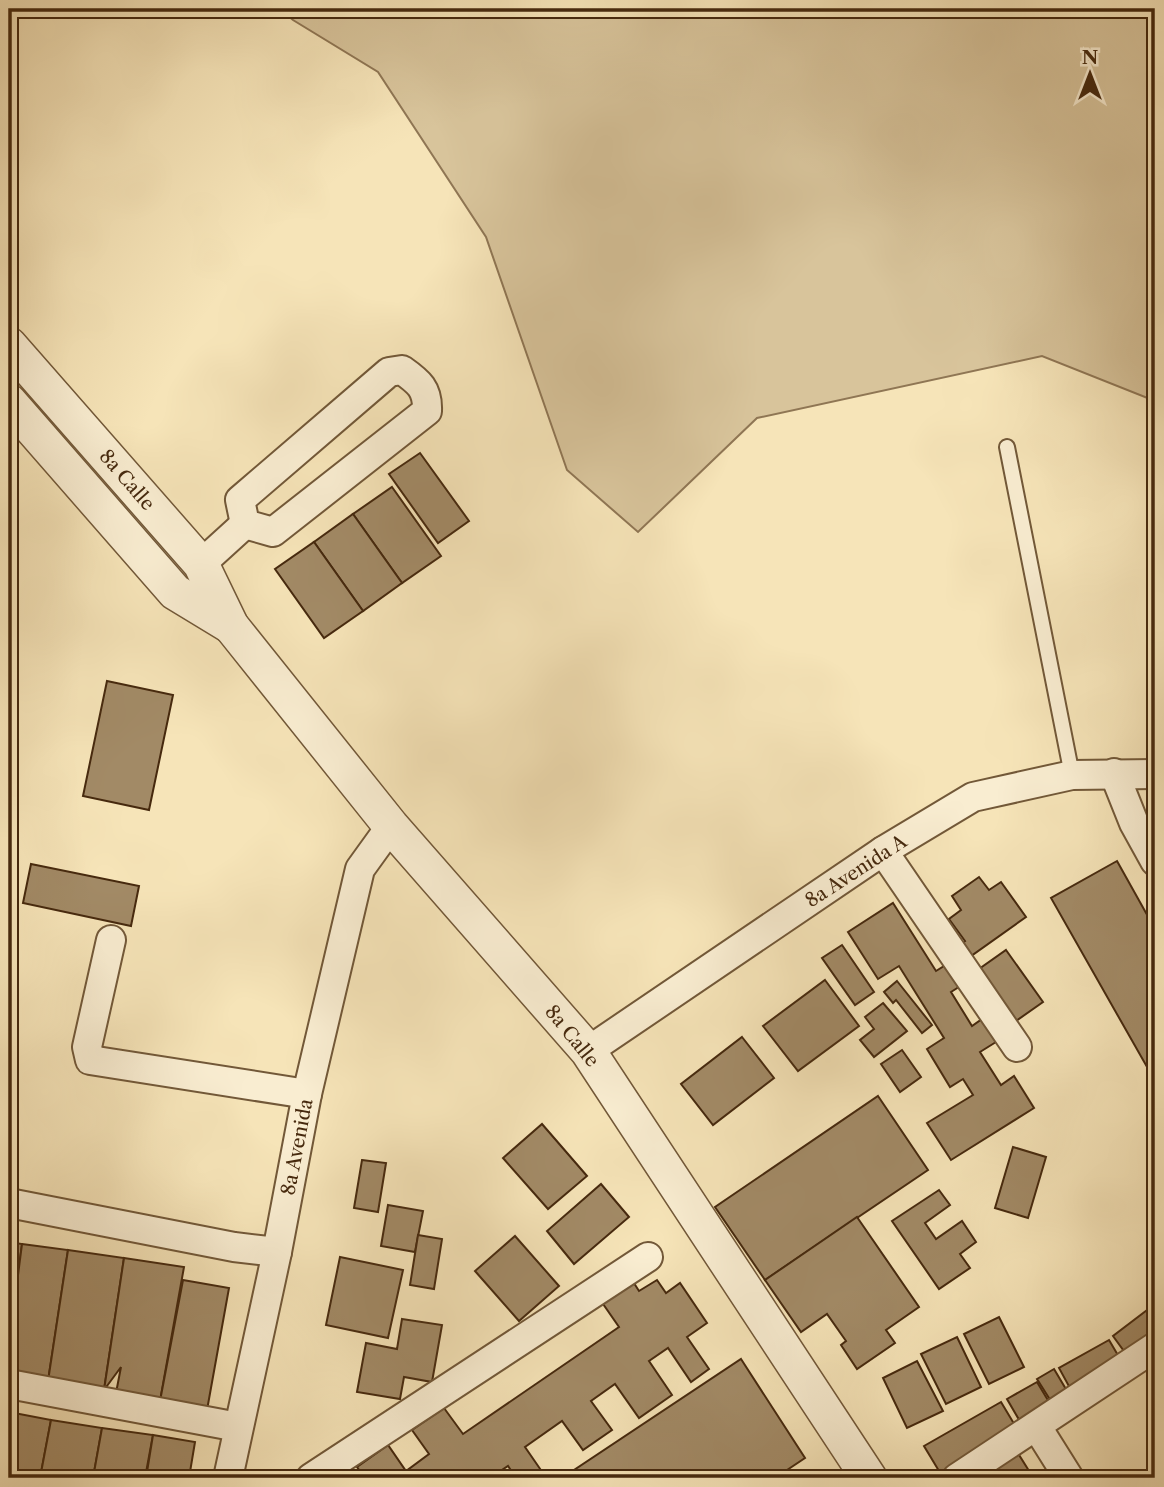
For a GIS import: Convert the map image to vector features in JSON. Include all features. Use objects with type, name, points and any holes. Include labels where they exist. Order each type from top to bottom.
[{"type":"street","name":"8a Calle","points":[[9,345],[201,564],[231,626],[391,826],[588,1052],[869,1478]]},
{"type":"street","points":[[402,370],[417,381],[428,397],[427,411],[273,532],[244,524],[240,499],[389,372],[402,370]]},
{"type":"street","name":"8a Calle","points":[[9,402],[175,592],[231,626]]},
{"type":"street","points":[[201,564],[244,524]]},
{"type":"street","points":[[1114,773],[1134,823],[1155,861]]},
{"type":"street","name":"8a Avenida A","points":[[588,1052],[883,851],[973,797],[1072,775],[1155,774]]},
{"type":"street","name":"8a Avenida","points":[[228,1478],[277,1252],[307,1094],[360,869],[391,826]]},
{"type":"street","points":[[883,851],[1017,1047]]},
{"type":"street","points":[[111,940],[87,1046],[90,1059],[307,1094]]},
{"type":"street","points":[[9,1203],[234,1247],[277,1252]]},
{"type":"street","points":[[311,1478],[648,1257]]},
{"type":"street","points":[[957,1478],[1155,1346]]},
{"type":"street","points":[[9,1384],[239,1427]]},
{"type":"street","points":[[1037,1427],[1069,1478]]},
{"type":"lane","points":[[1007,447],[1072,775]]},
{"type":"shaded area","points":[[280,9],[1155,9],[1155,401],[1042,356],[757,418],[638,532],[567,470],[486,237],[378,72],[293,20]]},
{"type":"building","points":[[420,453],[469,521],[438,543],[389,474]]},
{"type":"building","points":[[392,487],[441,556],[402,583],[353,514]]},
{"type":"building","points":[[353,514],[402,583],[363,611],[314,542]]},
{"type":"building","points":[[314,542],[363,611],[324,638],[275,569]]},
{"type":"building","points":[[107,681],[173,695],[149,810],[83,796]]},
{"type":"building","points":[[1117,861],[1155,929],[1155,1081],[1051,898]]},
{"type":"building","points":[[31,864],[139,886],[131,926],[23,903]]},
{"type":"building","points":[[979,877],[989,890],[1001,882],[1026,917],[964,961],[955,949],[965,941],[949,919],[961,910],[952,896]]},
{"type":"building","points":[[893,903],[936,971],[949,963],[962,985],[951,992],[972,1026],[982,1019],[996,1042],[980,1052],[1001,1085],[1014,1076],[1034,1108],[951,1160],[927,1123],[973,1095],[963,1079],[950,1087],[927,1049],[944,1038],[899,966],[878,979],[848,932]]},
{"type":"building","points":[[842,945],[874,992],[855,1005],[822,958]]},
{"type":"building","points":[[1006,950],[1043,1002],[1016,1021],[979,969]]},
{"type":"building","points":[[825,980],[859,1026],[798,1071],[763,1026]]},
{"type":"building","points":[[897,981],[932,1025],[922,1033],[896,1000],[893,1003],[884,992]]},
{"type":"building","points":[[883,1003],[907,1031],[874,1057],[860,1040],[874,1029],[865,1017]]},
{"type":"building","points":[[742,1037],[774,1078],[713,1125],[681,1084]]},
{"type":"building","points":[[902,1050],[921,1077],[900,1092],[881,1064]]},
{"type":"building","points":[[878,1096],[928,1170],[765,1280],[715,1207]]},
{"type":"building","points":[[542,1124],[587,1176],[548,1209],[503,1158]]},
{"type":"building","points":[[1013,1147],[1046,1157],[1028,1218],[995,1208]]},
{"type":"building","points":[[362,1160],[386,1163],[378,1212],[354,1208]]},
{"type":"building","points":[[601,1184],[629,1217],[574,1264],[547,1231]]},
{"type":"building","points":[[939,1190],[950,1205],[925,1223],[936,1239],[962,1221],[976,1242],[960,1254],[970,1268],[939,1289],[892,1221]]},
{"type":"building","points":[[388,1205],[423,1211],[415,1252],[381,1246]]},
{"type":"building","points":[[857,1217],[919,1307],[886,1330],[895,1343],[857,1369],[841,1345],[846,1341],[827,1314],[801,1332],[765,1280]]},
{"type":"building","points":[[418,1235],[442,1239],[434,1289],[410,1285]]},
{"type":"building","points":[[515,1236],[559,1286],[519,1321],[475,1271]]},
{"type":"building","points":[[9,1242],[22,1244],[9,1346]]},
{"type":"building","points":[[22,1244],[68,1250],[48,1381],[9,1374],[9,1345]]},
{"type":"building","points":[[68,1250],[124,1258],[104,1390],[48,1381]]},
{"type":"building","points":[[340,1257],[403,1270],[388,1338],[326,1325]]},
{"type":"building","points":[[124,1258],[184,1267],[160,1401],[116,1393],[121,1367],[104,1390]]},
{"type":"building","points":[[183,1280],[229,1288],[207,1410],[160,1401]]},
{"type":"building","points":[[632,1280],[639,1291],[657,1280],[666,1293],[680,1283],[707,1323],[687,1337],[709,1369],[691,1382],[668,1348],[649,1361],[672,1395],[639,1418],[615,1384],[591,1401],[612,1430],[583,1450],[562,1421],[525,1447],[545,1476],[541,1478],[516,1478],[508,1466],[490,1478],[365,1478],[357,1467],[388,1445],[406,1471],[429,1454],[412,1430],[444,1408],[463,1434],[619,1327],[601,1301]]},
{"type":"building","points":[[1155,1304],[1155,1339],[1129,1358],[1113,1336]]},
{"type":"building","points":[[999,1317],[1024,1367],[989,1384],[964,1334]]},
{"type":"building","points":[[402,1319],[442,1325],[432,1382],[404,1377],[400,1399],[357,1392],[366,1343],[397,1349]]},
{"type":"building","points":[[957,1337],[981,1387],[946,1404],[921,1354]]},
{"type":"building","points":[[1109,1340],[1122,1362],[1071,1390],[1059,1368]]},
{"type":"building","points":[[741,1359],[805,1458],[775,1478],[562,1478]]},
{"type":"building","points":[[917,1361],[943,1411],[907,1428],[883,1378]]},
{"type":"building","points":[[1054,1369],[1070,1396],[1054,1406],[1037,1379]]},
{"type":"building","points":[[1037,1382],[1055,1412],[1025,1430],[1007,1399]]},
{"type":"building","points":[[1001,1402],[1019,1432],[942,1476],[924,1446]]},
{"type":"building","points":[[9,1412],[51,1420],[40,1478],[9,1478]]},
{"type":"building","points":[[51,1420],[102,1428],[93,1478],[40,1478]]},
{"type":"building","points":[[102,1428],[153,1435],[145,1478],[93,1478]]},
{"type":"building","points":[[153,1435],[195,1442],[189,1478],[146,1478]]},
{"type":"building","points":[[1016,1450],[1031,1474],[1023,1478],[969,1478]]}]
